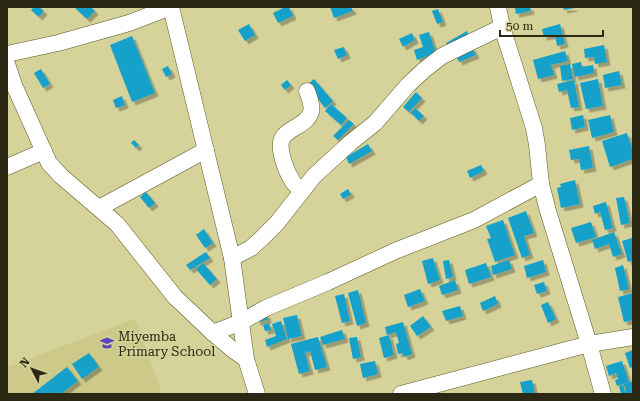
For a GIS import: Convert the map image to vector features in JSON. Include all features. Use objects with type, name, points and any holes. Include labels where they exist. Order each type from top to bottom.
[{"type":"street","points":[[7,54],[58,42],[129,22],[171,7],[232,258],[246,359],[257,394]]},
{"type":"street","points":[[498,7],[502,27],[534,128],[541,184],[548,211],[603,394]]},
{"type":"street","points":[[232,258],[251,248],[262,238],[277,223],[314,176],[334,157],[375,124],[408,85],[424,70],[442,56],[502,27]]},
{"type":"street","points":[[7,64],[14,85],[49,163],[61,176],[117,224],[175,297],[213,333],[246,359]]},
{"type":"street","points":[[302,191],[293,181],[282,156],[281,142],[283,137],[305,120],[310,114],[311,102],[308,91]]},
{"type":"street","points":[[99,208],[206,150]]},
{"type":"street","points":[[7,167],[44,152]]},
{"type":"street","points":[[213,333],[241,322],[266,308],[328,282],[395,251],[474,220],[541,184]]},
{"type":"street","points":[[401,394],[449,390],[589,344],[633,337]]},
{"type":"shaded area","name":"Miyemba Primary School","points":[[135,319],[162,394],[7,394],[7,367]]},
{"type":"building","points":[[34,7],[39,7],[44,11],[39,17],[31,10]]},
{"type":"building","points":[[74,7],[91,7],[95,11],[87,19]]},
{"type":"building","points":[[285,7],[289,7],[293,16],[278,23],[273,13]]},
{"type":"building","points":[[330,7],[351,7],[353,11],[334,18]]},
{"type":"building","points":[[530,7],[531,11],[516,14],[515,8]]},
{"type":"building","points":[[563,7],[574,7],[574,8],[564,10]]},
{"type":"building","points":[[438,9],[443,22],[437,24],[432,11]]},
{"type":"building","points":[[249,24],[255,35],[245,41],[238,30]]},
{"type":"building","points":[[560,24],[565,44],[557,46],[555,35],[544,37],[542,29]]},
{"type":"building","points":[[467,31],[469,36],[448,47],[446,43]]},
{"type":"building","points":[[429,32],[436,53],[417,60],[414,50],[423,47],[419,35]]},
{"type":"building","points":[[412,33],[415,40],[403,47],[399,39]]},
{"type":"building","points":[[132,36],[155,93],[132,102],[110,45]]},
{"type":"building","points":[[604,45],[607,62],[595,64],[594,57],[585,58],[584,49]]},
{"type":"building","points":[[344,47],[347,55],[338,59],[334,50]]},
{"type":"building","points":[[472,47],[476,55],[459,62],[455,54]]},
{"type":"building","points":[[565,51],[568,61],[551,65],[554,75],[538,79],[533,60]]},
{"type":"building","points":[[581,62],[582,67],[593,65],[594,73],[575,77],[572,64]]},
{"type":"building","points":[[570,64],[573,79],[562,81],[560,66]]},
{"type":"building","points":[[168,66],[172,74],[166,77],[162,69]]},
{"type":"building","points":[[41,69],[50,84],[43,88],[34,73]]},
{"type":"building","points":[[619,71],[622,85],[605,88],[603,75]]},
{"type":"building","points":[[314,79],[333,101],[325,108],[307,85]]},
{"type":"building","points":[[598,79],[603,106],[586,109],[580,83]]},
{"type":"building","points":[[287,80],[291,85],[285,90],[281,85]]},
{"type":"building","points":[[574,80],[579,107],[571,108],[567,90],[559,92],[557,84]]},
{"type":"building","points":[[416,92],[422,98],[409,112],[403,107]]},
{"type":"building","points":[[122,96],[125,105],[116,108],[113,100]]},
{"type":"building","points":[[331,104],[347,118],[341,125],[325,111]]},
{"type":"building","points":[[415,108],[424,116],[419,121],[411,113]]},
{"type":"building","points":[[583,115],[585,127],[572,130],[570,118]]},
{"type":"building","points":[[610,115],[614,132],[592,138],[588,120]]},
{"type":"building","points":[[349,120],[354,124],[338,140],[333,136]]},
{"type":"building","points":[[627,133],[633,152],[633,159],[610,167],[602,141]]},
{"type":"building","points":[[134,140],[139,145],[136,148],[131,143]]},
{"type":"building","points":[[368,144],[372,151],[349,164],[346,157]]},
{"type":"building","points":[[589,146],[593,168],[581,170],[579,159],[571,160],[569,150]]},
{"type":"building","points":[[481,165],[484,171],[470,178],[467,171]]},
{"type":"building","points":[[575,180],[580,204],[561,208],[557,188],[561,187],[560,184]]},
{"type":"building","points":[[348,189],[351,194],[343,199],[340,194]]},
{"type":"building","points":[[146,192],[155,203],[149,208],[140,197]]},
{"type":"building","points":[[624,197],[630,223],[621,225],[616,198]]},
{"type":"building","points":[[606,202],[613,228],[605,230],[600,212],[595,214],[593,206]]},
{"type":"building","points":[[526,211],[534,233],[524,236],[530,255],[522,258],[508,218]]},
{"type":"building","points":[[503,220],[515,255],[495,262],[487,239],[491,238],[486,226]]},
{"type":"building","points":[[591,222],[596,237],[576,243],[571,228]]},
{"type":"building","points":[[204,229],[213,243],[205,248],[196,235]]},
{"type":"building","points":[[614,232],[622,254],[613,257],[609,244],[595,249],[592,240]]},
{"type":"building","points":[[632,238],[633,260],[628,262],[622,241]]},
{"type":"building","points":[[206,252],[210,258],[190,270],[186,265]]},
{"type":"building","points":[[433,258],[440,280],[428,284],[422,261]]},
{"type":"building","points":[[449,260],[453,277],[446,279],[443,261]]},
{"type":"building","points":[[509,260],[512,269],[493,275],[491,266]]},
{"type":"building","points":[[543,260],[546,272],[527,278],[524,266]]},
{"type":"building","points":[[203,263],[217,279],[210,285],[196,269]]},
{"type":"building","points":[[486,263],[491,277],[469,284],[465,270]]},
{"type":"building","points":[[623,265],[629,289],[620,291],[615,268]]},
{"type":"building","points":[[455,280],[458,290],[442,295],[439,286]]},
{"type":"building","points":[[544,282],[547,291],[537,294],[534,285]]},
{"type":"building","points":[[420,289],[425,301],[408,307],[404,295]]},
{"type":"building","points":[[358,290],[366,323],[357,326],[348,293]]},
{"type":"building","points":[[633,293],[633,320],[624,322],[618,297]]},
{"type":"building","points":[[344,294],[350,321],[342,323],[335,296]]},
{"type":"building","points":[[495,296],[498,304],[483,311],[480,303]]},
{"type":"building","points":[[548,302],[556,319],[548,323],[541,305]]},
{"type":"building","points":[[460,306],[463,316],[446,321],[442,311]]},
{"type":"building","points":[[267,314],[268,320],[257,322],[256,316]]},
{"type":"building","points":[[297,315],[302,336],[288,339],[283,318]]},
{"type":"building","points":[[423,316],[431,327],[417,336],[410,326]]},
{"type":"building","points":[[281,321],[287,339],[267,347],[265,340],[276,336],[272,324]]},
{"type":"building","points":[[403,322],[412,354],[404,357],[403,353],[398,354],[396,344],[399,343],[396,332],[387,335],[385,327]]},
{"type":"building","points":[[269,323],[271,330],[265,331],[263,325]]},
{"type":"building","points":[[342,330],[345,339],[323,345],[320,337]]},
{"type":"building","points":[[389,335],[394,355],[384,358],[379,338]]},
{"type":"building","points":[[318,337],[327,367],[315,370],[310,351],[305,353],[310,371],[299,374],[291,344]]},
{"type":"building","points":[[357,337],[361,357],[353,359],[349,338]]},
{"type":"building","points":[[633,350],[633,367],[630,368],[625,353]]},
{"type":"building","points":[[89,353],[99,367],[82,379],[72,364]]},
{"type":"building","points":[[375,361],[378,374],[363,378],[360,364]]},
{"type":"building","points":[[622,361],[629,382],[617,386],[615,380],[618,379],[616,373],[609,376],[606,366]]},
{"type":"building","points":[[67,367],[78,381],[61,394],[32,394]]},
{"type":"building","points":[[532,380],[535,394],[523,394],[520,382]]},
{"type":"building","points":[[633,381],[633,394],[621,394],[619,386],[623,385],[625,392],[624,384]]},
{"type":"place","name":"Miyemba Primary School","points":[[107,343]]}]
